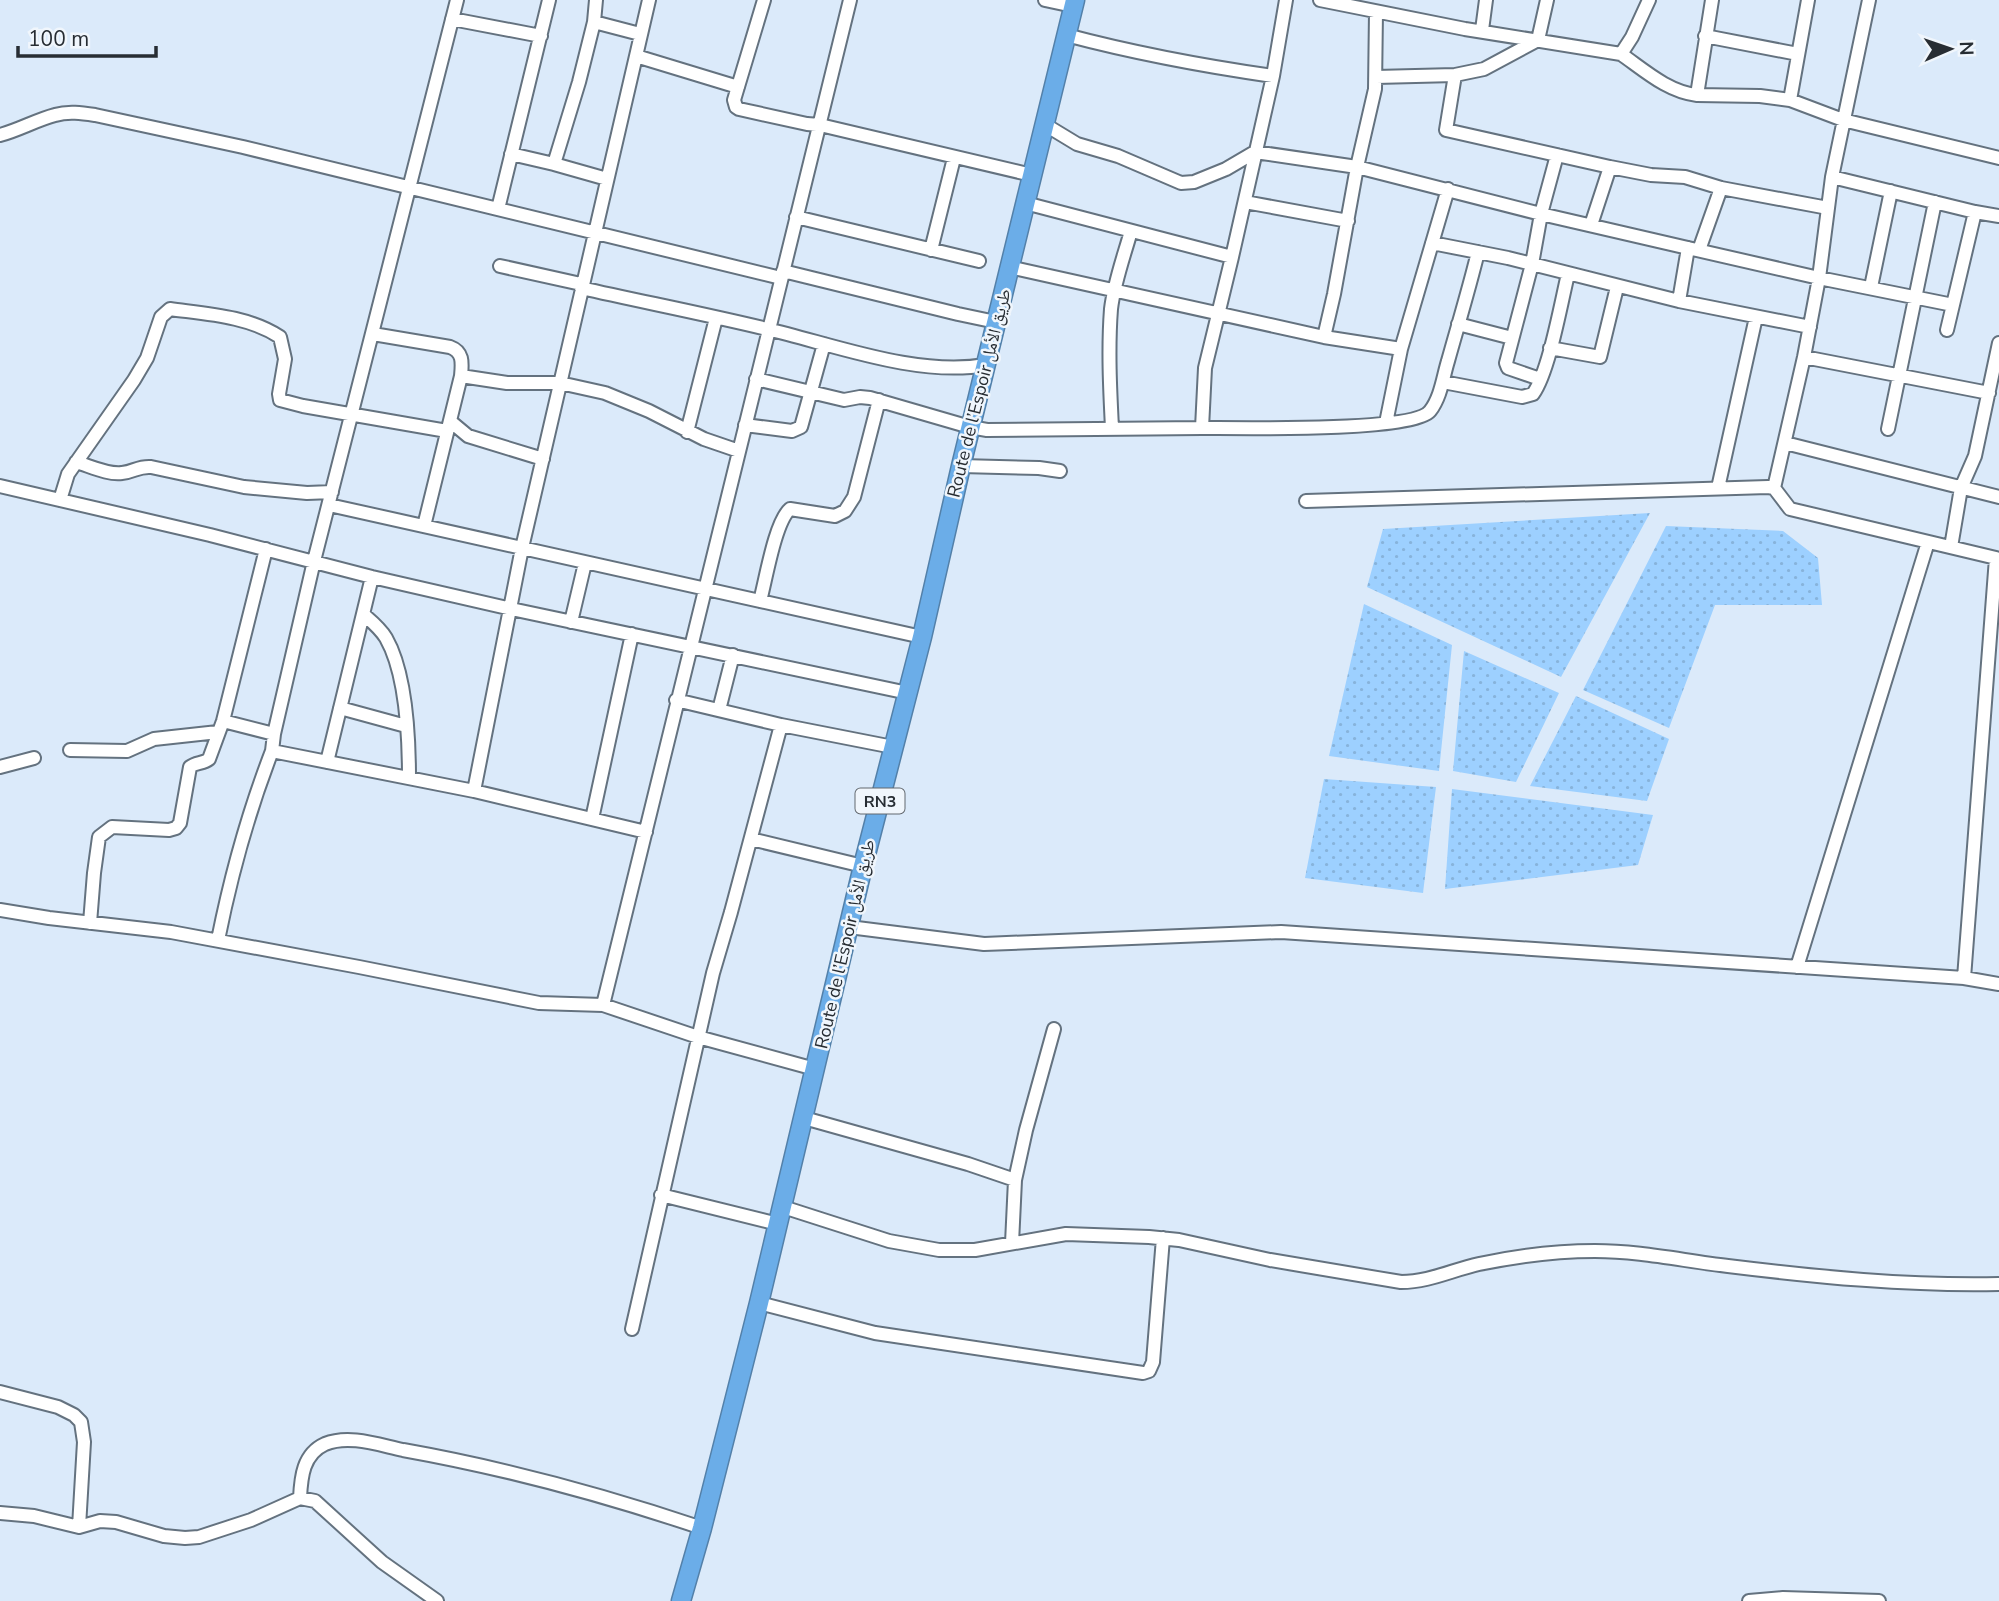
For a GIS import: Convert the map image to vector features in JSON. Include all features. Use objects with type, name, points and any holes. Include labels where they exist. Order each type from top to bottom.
[{"type":"highway","name":"Route de l’Espoir طريق الأمل","points":[[681,1601],[759,1303],[1074,3]]},
{"type":"street","points":[[218,940],[241,841],[272,751],[314,561],[457,0]]},
{"type":"street","points":[[498,209],[549,0]]},
{"type":"street","points":[[474,791],[522,548],[649,0]]},
{"type":"street","points":[[764,0],[734,103],[739,109],[820,125],[1031,175]]},
{"type":"street","points":[[603,1005],[850,0]]},
{"type":"street","points":[[1045,0],[1074,3]]},
{"type":"street","points":[[1202,428],[1205,368],[1273,76],[1286,0]]},
{"type":"street","points":[[1320,0],[1621,54],[1671,88],[1686,94],[1760,96],[1790,100],[1843,120],[1999,158]]},
{"type":"street","points":[[1482,30],[1486,0]]},
{"type":"street","points":[[1376,77],[1455,75],[1484,69],[1538,40],[1547,0]]},
{"type":"street","points":[[1621,54],[1649,0]]},
{"type":"street","points":[[1697,95],[1712,0]]},
{"type":"street","points":[[1790,100],[1808,0]]},
{"type":"street","points":[[1774,488],[1810,327],[1832,177],[1869,0]]},
{"type":"street","points":[[554,164],[594,22],[593,1]]},
{"type":"street","points":[[1324,337],[1376,77],[1376,12]]},
{"type":"street","points":[[452,19],[541,37]]},
{"type":"street","points":[[594,22],[640,34]]},
{"type":"street","points":[[1066,35],[1173,60],[1273,76]]},
{"type":"street","points":[[1705,36],[1798,54]]},
{"type":"street","points":[[636,56],[738,87]]},
{"type":"street","points":[[1455,75],[1447,131],[1609,167],[1651,175],[1689,177],[1721,188],[1828,208]]},
{"type":"street","points":[[0,135],[18,131],[56,114],[73,112],[95,115],[243,147],[594,233],[996,322]]},
{"type":"street","points":[[1044,124],[1077,144],[1118,156],[1181,183],[1194,182],[1226,169],[1255,152],[1357,167],[1541,214],[1819,278],[1953,305]]},
{"type":"street","points":[[511,154],[607,179]]},
{"type":"street","points":[[1540,379],[1507,367],[1507,358],[1557,155]]},
{"type":"street","points":[[931,250],[954,158]]},
{"type":"street","points":[[1591,225],[1609,167]]},
{"type":"street","points":[[1832,177],[1999,216]]},
{"type":"street","points":[[1679,301],[1694,249],[1721,188]]},
{"type":"street","points":[[1386,423],[1401,349],[1448,189]]},
{"type":"street","points":[[1871,287],[1891,191]]},
{"type":"street","points":[[1245,202],[1348,221]]},
{"type":"street","points":[[1888,429],[1935,202]]},
{"type":"street","points":[[1025,204],[1232,257]]},
{"type":"street","points":[[1947,330],[1975,212]]},
{"type":"street","points":[[796,218],[979,261]]},
{"type":"street","points":[[1112,428],[1111,309],[1131,230]]},
{"type":"street","points":[[1432,243],[1532,264],[1679,301],[1810,327]]},
{"type":"street","points":[[756,379],[844,400],[864,397],[879,400],[970,427],[997,431],[1296,428],[1415,419],[1432,409],[1443,382],[1478,252]]},
{"type":"street","points":[[500,266],[921,367],[952,369],[986,365]]},
{"type":"street","points":[[1018,269],[1324,337],[1401,349]]},
{"type":"street","points":[[1443,382],[1527,397],[1536,389],[1540,379],[1567,274]]},
{"type":"street","points":[[1550,348],[1600,357],[1617,287]]},
{"type":"street","points":[[60,500],[68,474],[134,380],[147,358],[161,317],[170,309],[245,321],[265,327],[280,337],[285,359],[280,400],[353,414],[449,426],[468,436],[543,459]]},
{"type":"street","points":[[1718,488],[1756,317]]},
{"type":"street","points":[[687,432],[716,318]]},
{"type":"street","points":[[1458,324],[1512,338]]},
{"type":"street","points":[[373,334],[456,349],[461,358],[461,376],[424,526]]},
{"type":"street","points":[[1951,547],[1961,488],[1975,456],[1996,369],[1999,343]]},
{"type":"street","points":[[746,425],[792,431],[801,427],[824,344]]},
{"type":"street","points":[[1804,357],[1989,393]]},
{"type":"street","points":[[461,376],[507,383],[560,383],[606,393],[649,411],[687,432],[739,450]]},
{"type":"street","points":[[760,601],[784,514],[790,509],[835,516],[845,511],[853,497],[879,400]]},
{"type":"street","points":[[1785,443],[1999,497]]},
{"type":"street","points":[[76,462],[112,472],[122,473],[141,466],[151,467],[244,487],[307,493],[424,526],[922,637]]},
{"type":"street","points":[[961,466],[1060,471]]},
{"type":"street","points":[[0,486],[372,577],[571,622],[908,692]]},
{"type":"street","points":[[1306,501],[1768,487],[1774,488],[1790,509],[1996,558],[1964,978]]},
{"type":"street","points":[[1797,967],[1928,542]]},
{"type":"street","points":[[90,923],[99,837],[106,830],[119,826],[169,830],[180,823],[190,767],[209,759],[220,727],[266,549]]},
{"type":"street","points":[[571,622],[585,563]]},
{"type":"street","points":[[327,762],[372,577]]},
{"type":"street","points":[[363,614],[386,638],[391,651],[402,692],[407,726],[409,778]]},
{"type":"street","points":[[593,820],[632,634]]},
{"type":"street","points":[[719,710],[733,655]]},
{"type":"street","points":[[676,700],[781,725],[893,747]]},
{"type":"street","points":[[340,708],[407,726]]},
{"type":"street","points":[[632,1329],[713,973],[781,725]]},
{"type":"street","points":[[70,750],[127,751],[154,739],[220,727],[274,734]]},
{"type":"street","points":[[272,751],[474,791],[646,832]]},
{"type":"street","points":[[0,766],[34,758]]},
{"type":"street","points":[[751,839],[863,866]]},
{"type":"street","points":[[0,910],[218,940],[539,1003],[603,1005],[698,1037],[815,1069]]},
{"type":"street","points":[[849,927],[984,944],[1281,932],[1964,978],[1999,984]]},
{"type":"street","points":[[1012,1243],[1015,1180],[1054,1029]]},
{"type":"street","points":[[804,1118],[1015,1180]]},
{"type":"street","points":[[661,1195],[852,1230],[916,1247],[953,1251],[975,1250],[1066,1234],[1114,1234],[1179,1240],[1270,1260],[1401,1282],[1416,1282],[1477,1265],[1530,1255],[1594,1251],[1657,1255],[1804,1275],[1999,1284]]},
{"type":"street","points":[[759,1303],[874,1334],[1143,1373],[1149,1371],[1153,1362],[1163,1238]]},
{"type":"street","points":[[0,1392],[58,1407],[74,1415],[80,1422],[84,1442],[79,1527]]},
{"type":"street","points":[[300,1498],[301,1473],[311,1454],[333,1441],[350,1440],[440,1456],[559,1485],[702,1528]]},
{"type":"street","points":[[0,1513],[34,1516],[79,1527],[100,1521],[134,1526],[164,1536],[185,1538],[199,1537],[251,1520],[300,1498],[315,1501],[382,1562],[437,1601]]},
{"type":"street","points":[[1749,1601],[1783,1598],[1879,1601]]},
{"type":"shaded area","points":[[1650,513],[1561,677],[1367,587],[1383,529]]},
{"type":"shaded area","points":[[1666,526],[1783,531],[1818,558],[1822,605],[1715,605],[1669,728],[1583,690]]},
{"type":"shaded area","points":[[1364,604],[1452,645],[1439,771],[1329,756]]},
{"type":"shaded area","points":[[1464,651],[1559,693],[1516,782],[1453,771]]},
{"type":"shaded area","points":[[1576,696],[1669,739],[1647,801],[1530,786]]},
{"type":"shaded area","points":[[1324,779],[1436,787],[1423,893],[1305,878]]},
{"type":"shaded area","points":[[1452,789],[1653,815],[1638,865],[1445,889]]}]
